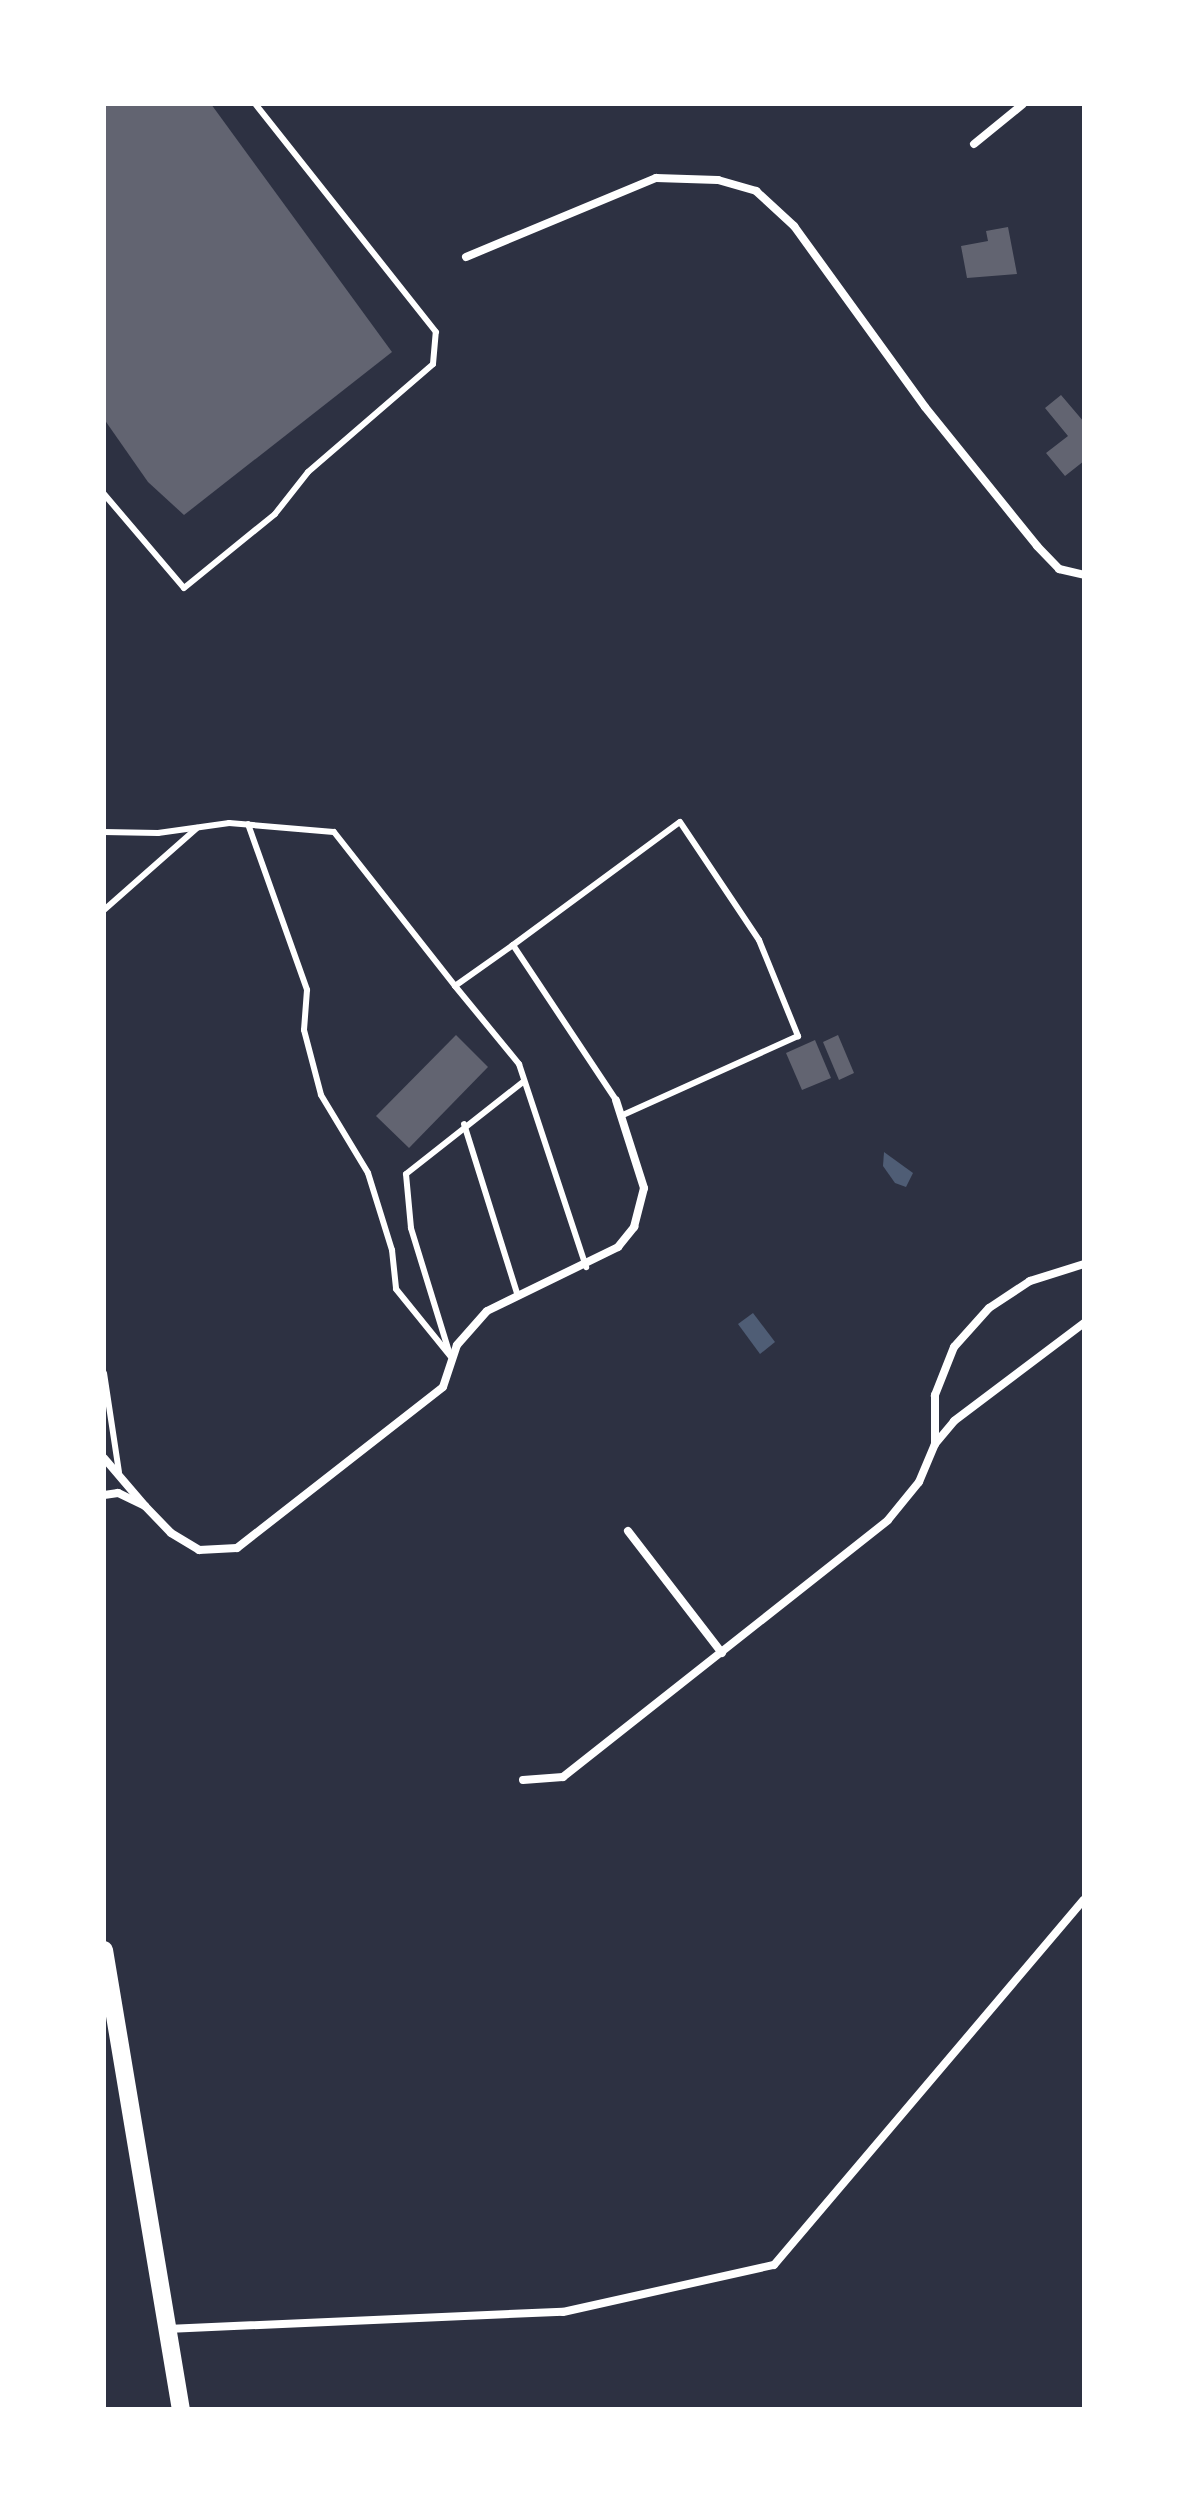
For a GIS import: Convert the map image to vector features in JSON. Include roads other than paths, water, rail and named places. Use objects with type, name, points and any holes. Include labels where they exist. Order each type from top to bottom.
[{"type":"main road","points":[[104,1950],[165,2329],[181,2409]]},
{"type":"street","points":[[974,144],[1023,104]]},
{"type":"street","points":[[466,257],[656,178],[739,184],[776,204],[925,407],[1037,546],[1059,569],[1084,575]]},
{"type":"street","points":[[104,1458],[171,1533],[199,1550],[237,1548],[443,1387],[451,1357],[474,1322],[519,1297],[586,1267],[618,1247],[642,1207],[642,1176],[616,1100]]},
{"type":"street","points":[[935,1444],[935,1395],[954,1347],[989,1308],[1030,1281],[1084,1264]]},
{"type":"street","points":[[523,1780],[563,1777],[888,1520],[919,1482],[935,1444],[954,1421],[1084,1323]]},
{"type":"street","points":[[104,1495],[118,1493],[145,1506]]},
{"type":"street","points":[[628,1531],[722,1653]]},
{"type":"street","points":[[165,2329],[563,2312],[774,2265],[1084,1900]]},
{"type":"lane","points":[[104,494],[184,588],[275,514],[308,472],[433,364],[436,332],[255,104]]},
{"type":"lane","points":[[455,986],[680,822],[759,940],[798,1036],[621,1116]]},
{"type":"lane","points":[[248,824],[307,990],[304,1030],[310,1066],[321,1095],[368,1173],[392,1250],[396,1289],[451,1357]]},
{"type":"lane","points":[[104,832],[158,833],[248,824],[334,832],[519,1064],[586,1267]]},
{"type":"lane","points":[[104,910],[198,827]]},
{"type":"lane","points":[[513,945],[616,1100]]},
{"type":"lane","points":[[451,1357],[411,1228],[406,1174],[464,1124],[523,1082]]},
{"type":"lane","points":[[464,1124],[519,1297]]},
{"type":"lane","points":[[104,1373],[119,1472]]},
{"type":"water","points":[[884,1152],[913,1173],[906,1187],[895,1183],[883,1166]]},
{"type":"water","points":[[753,1313],[775,1342],[760,1354],[738,1324]]}]
